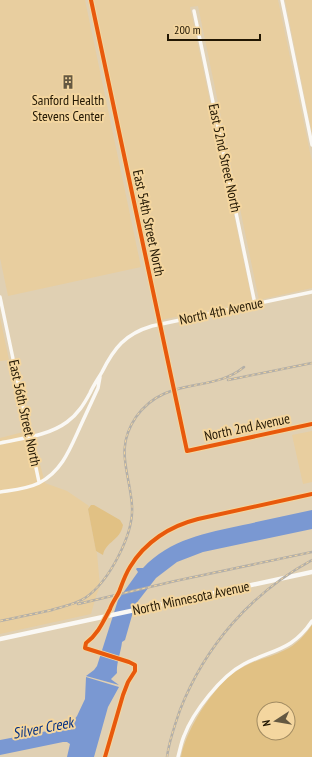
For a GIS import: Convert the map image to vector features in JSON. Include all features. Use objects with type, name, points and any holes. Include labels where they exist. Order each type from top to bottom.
[{"type":"main road","name":"North Minnesota Avenue","points":[[0,639],[312,572]]},
{"type":"street","name":"East 54th Street North","points":[[91,0],[186,451]]},
{"type":"street","points":[[282,0],[312,145]]},
{"type":"street","name":"East 52nd Street North","points":[[194,11],[255,304]]},
{"type":"street","name":"North 4th Avenue","points":[[0,443],[53,430],[74,417],[83,405],[111,354],[122,341],[143,328],[312,292]]},
{"type":"street","name":"East 56th Street North","points":[[0,297],[39,482]]},
{"type":"street","name":"North 4th Avenue","points":[[0,492],[26,487],[39,482],[54,472],[65,458],[98,388],[102,372]]},
{"type":"street","name":"North 2nd Avenue","points":[[186,451],[312,424]]},
{"type":"street","points":[[178,757],[184,736],[190,724],[222,679],[233,670],[244,664],[288,645],[298,638],[312,621]]},
{"type":"shaded area","points":[[0,0],[85,0],[141,267],[8,296],[0,258]]},
{"type":"shaded area","points":[[94,0],[278,0],[312,162],[312,288],[259,300],[198,6],[190,7],[252,301],[161,320]]},
{"type":"shaded area","points":[[285,0],[312,0],[312,133]]},
{"type":"shaded area","points":[[0,317],[9,360],[0,361]]},
{"type":"shaded area","points":[[31,430],[45,483],[67,491],[89,506],[88,509],[97,553],[100,587],[91,614],[0,634],[0,438]]},
{"type":"shaded area","points":[[312,431],[312,482],[303,484],[292,435]]},
{"type":"shaded area","points":[[91,505],[94,505],[120,520],[123,525],[119,534],[107,547],[103,555],[96,551],[88,509]]},
{"type":"shaded area","points":[[312,625],[312,757],[181,757],[189,732],[196,719],[214,692],[224,681],[245,666],[289,648],[300,639]]},
{"type":"water","points":[[312,510],[312,529],[203,552],[177,562],[156,578],[135,605],[125,640],[122,642],[117,673],[111,679],[119,685],[86,676],[97,666],[118,600],[138,572],[136,569],[137,568],[143,568],[165,550],[202,534]]},
{"type":"water","points":[[86,677],[119,687],[108,707],[94,757],[67,757],[70,744],[67,742],[0,755],[0,740],[58,729],[71,724],[77,716],[85,699]]},
{"type":"railway","points":[[228,380],[312,363]]},
{"type":"railway","points":[[48,611],[67,606],[85,598],[94,591],[111,569],[124,543],[132,517],[131,494],[125,461],[126,440],[129,429],[136,417],[148,404],[161,395],[175,390],[217,380],[231,375],[244,367]]},
{"type":"railway","points":[[78,604],[175,581],[312,552]]},
{"type":"railway","points":[[167,757],[180,710],[190,687],[217,643],[232,623],[269,588],[312,560]]},
{"type":"railway","points":[[0,621],[52,610]]},
{"type":"cycle path","points":[[91,0],[187,451],[312,424]]},
{"type":"cycle path","points":[[105,757],[123,695],[128,682],[135,671],[135,665],[85,648],[86,643],[97,632],[136,558],[159,536],[188,522],[312,494]]},
{"type":"place","name":"Sanford Health Stevens Center","points":[[68,82]]},
{"type":"water label","name":"Silver Creek","points":[[43,728]]}]
